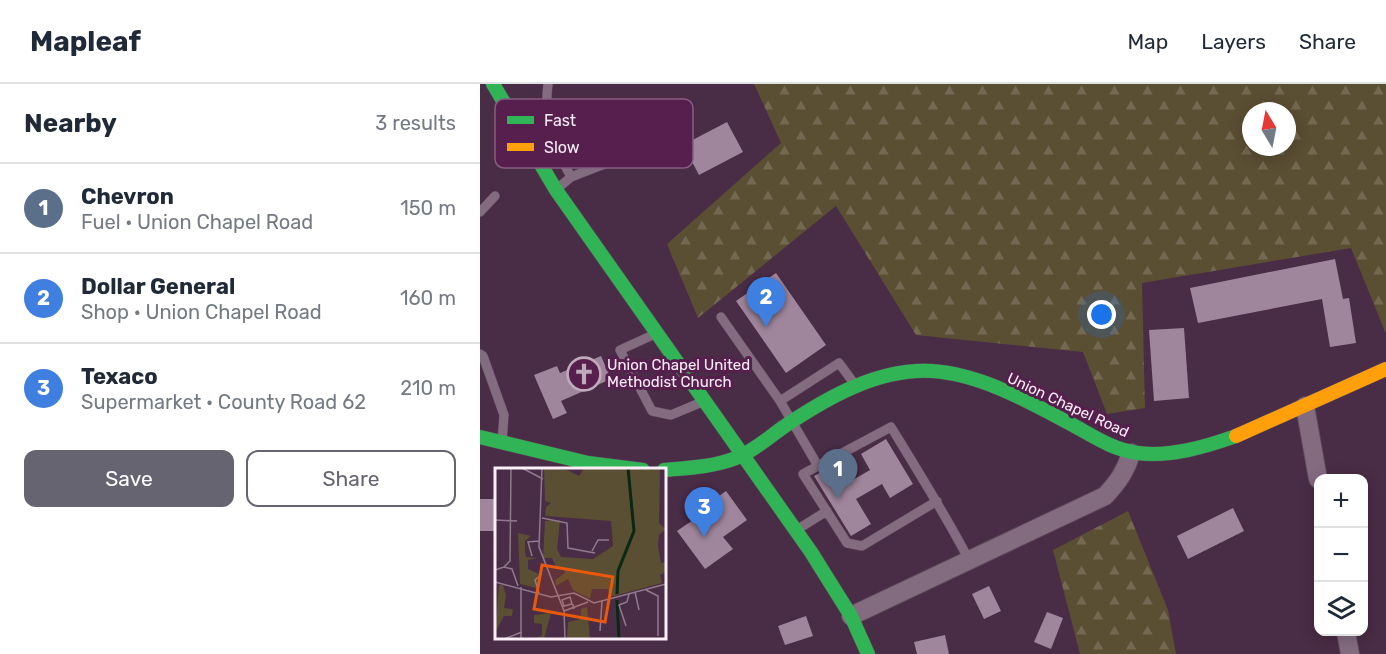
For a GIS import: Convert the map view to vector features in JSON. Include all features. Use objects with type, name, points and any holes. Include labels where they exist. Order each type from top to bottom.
[{"type":"street","points":[[493,84],[502,99]]},
{"type":"street","points":[[543,168],[556,190],[796,531],[851,616],[868,654]]},
{"type":"street","name":"Union Chapel Road","points":[[666,470],[692,468],[742,455],[793,421],[856,386],[911,371],[933,371],[963,376],[990,386],[1116,448],[1131,453],[1164,454],[1200,448],[1232,438],[1386,369]]},
{"type":"street","points":[[1305,406],[1317,474]]},
{"type":"street","points":[[480,437],[588,463],[627,468]]},
{"type":"street","points":[[851,616],[1105,495],[1118,483],[1128,466],[1131,453]]},
{"type":"street","points":[[1347,636],[1350,654]]},
{"type":"lane","points":[[547,99],[548,84]]},
{"type":"lane","points":[[567,168],[571,177]]},
{"type":"lane","points":[[556,190],[571,177],[594,168]]},
{"type":"lane","points":[[480,212],[495,196]]},
{"type":"lane","points":[[721,317],[780,401],[818,466]]},
{"type":"lane","points":[[657,333],[620,350],[652,411],[671,415],[705,400]]},
{"type":"lane","points":[[480,354],[483,356],[504,415],[502,443]]},
{"type":"lane","points":[[780,401],[839,363],[856,386]]},
{"type":"lane","points":[[937,501],[862,546],[847,543],[802,474],[891,427],[937,501],[969,560]]},
{"type":"lane","points":[[796,531],[826,511]]},
{"type":"green space","points":[[754,84],[1386,84],[1386,334],[1351,248],[1142,283],[1145,408],[1107,414],[1083,352],[916,335],[836,206],[698,318],[667,244],[781,143]]},
{"type":"green space","points":[[1128,511],[1168,610],[1176,654],[1080,654],[1053,550]]},
{"type":"building","points":[[727,122],[743,152],[699,175],[693,164],[693,140]]},
{"type":"building","points":[[1335,259],[1343,299],[1349,298],[1356,343],[1330,347],[1322,299],[1198,323],[1190,288]]},
{"type":"building","points":[[776,273],[826,345],[786,373],[736,301]]},
{"type":"building","points":[[1184,328],[1189,398],[1154,401],[1149,330]]},
{"type":"building","points":[[601,356],[611,379],[561,401],[567,413],[553,419],[534,375],[557,366],[560,373]]},
{"type":"building","points":[[886,439],[913,484],[890,498],[882,484],[856,499],[871,524],[851,536],[814,476],[833,466],[844,485],[870,470],[861,454]]},
{"type":"building","points":[[726,491],[747,520],[723,537],[733,549],[705,569],[677,531],[712,507],[709,503]]},
{"type":"building","points":[[480,499],[495,499],[495,531],[480,531]]},
{"type":"building","points":[[1233,508],[1244,531],[1188,559],[1177,536]]},
{"type":"building","points":[[989,586],[1001,611],[984,619],[972,594]]},
{"type":"building","points":[[1047,612],[1063,618],[1051,649],[1034,642]]},
{"type":"building","points":[[806,616],[813,636],[785,645],[778,626]]},
{"type":"building","points":[[945,635],[949,654],[917,654],[914,642]]},
{"type":"traffic: fast","points":[[493,84],[502,99]]},
{"type":"traffic: fast","points":[[543,168],[556,190],[811,552],[851,616],[868,654]]},
{"type":"traffic: fast","points":[[666,470],[709,465],[736,458],[836,395],[874,379],[912,371],[950,373],[986,383],[1021,398],[1103,442],[1138,453],[1175,452],[1236,436]]},
{"type":"traffic: fast","points":[[480,437],[588,463],[627,468]]},
{"type":"traffic: slow","points":[[1236,436],[1386,369]]},
{"type":"place","name":"Dollar General","points":[[766,327]]},
{"type":"place","name":"Union Chapel United Methodist Church","points":[[584,374]]},
{"type":"place","name":"Chevron","points":[[838,499]]},
{"type":"place","name":"Texaco","points":[[704,537]]}]
